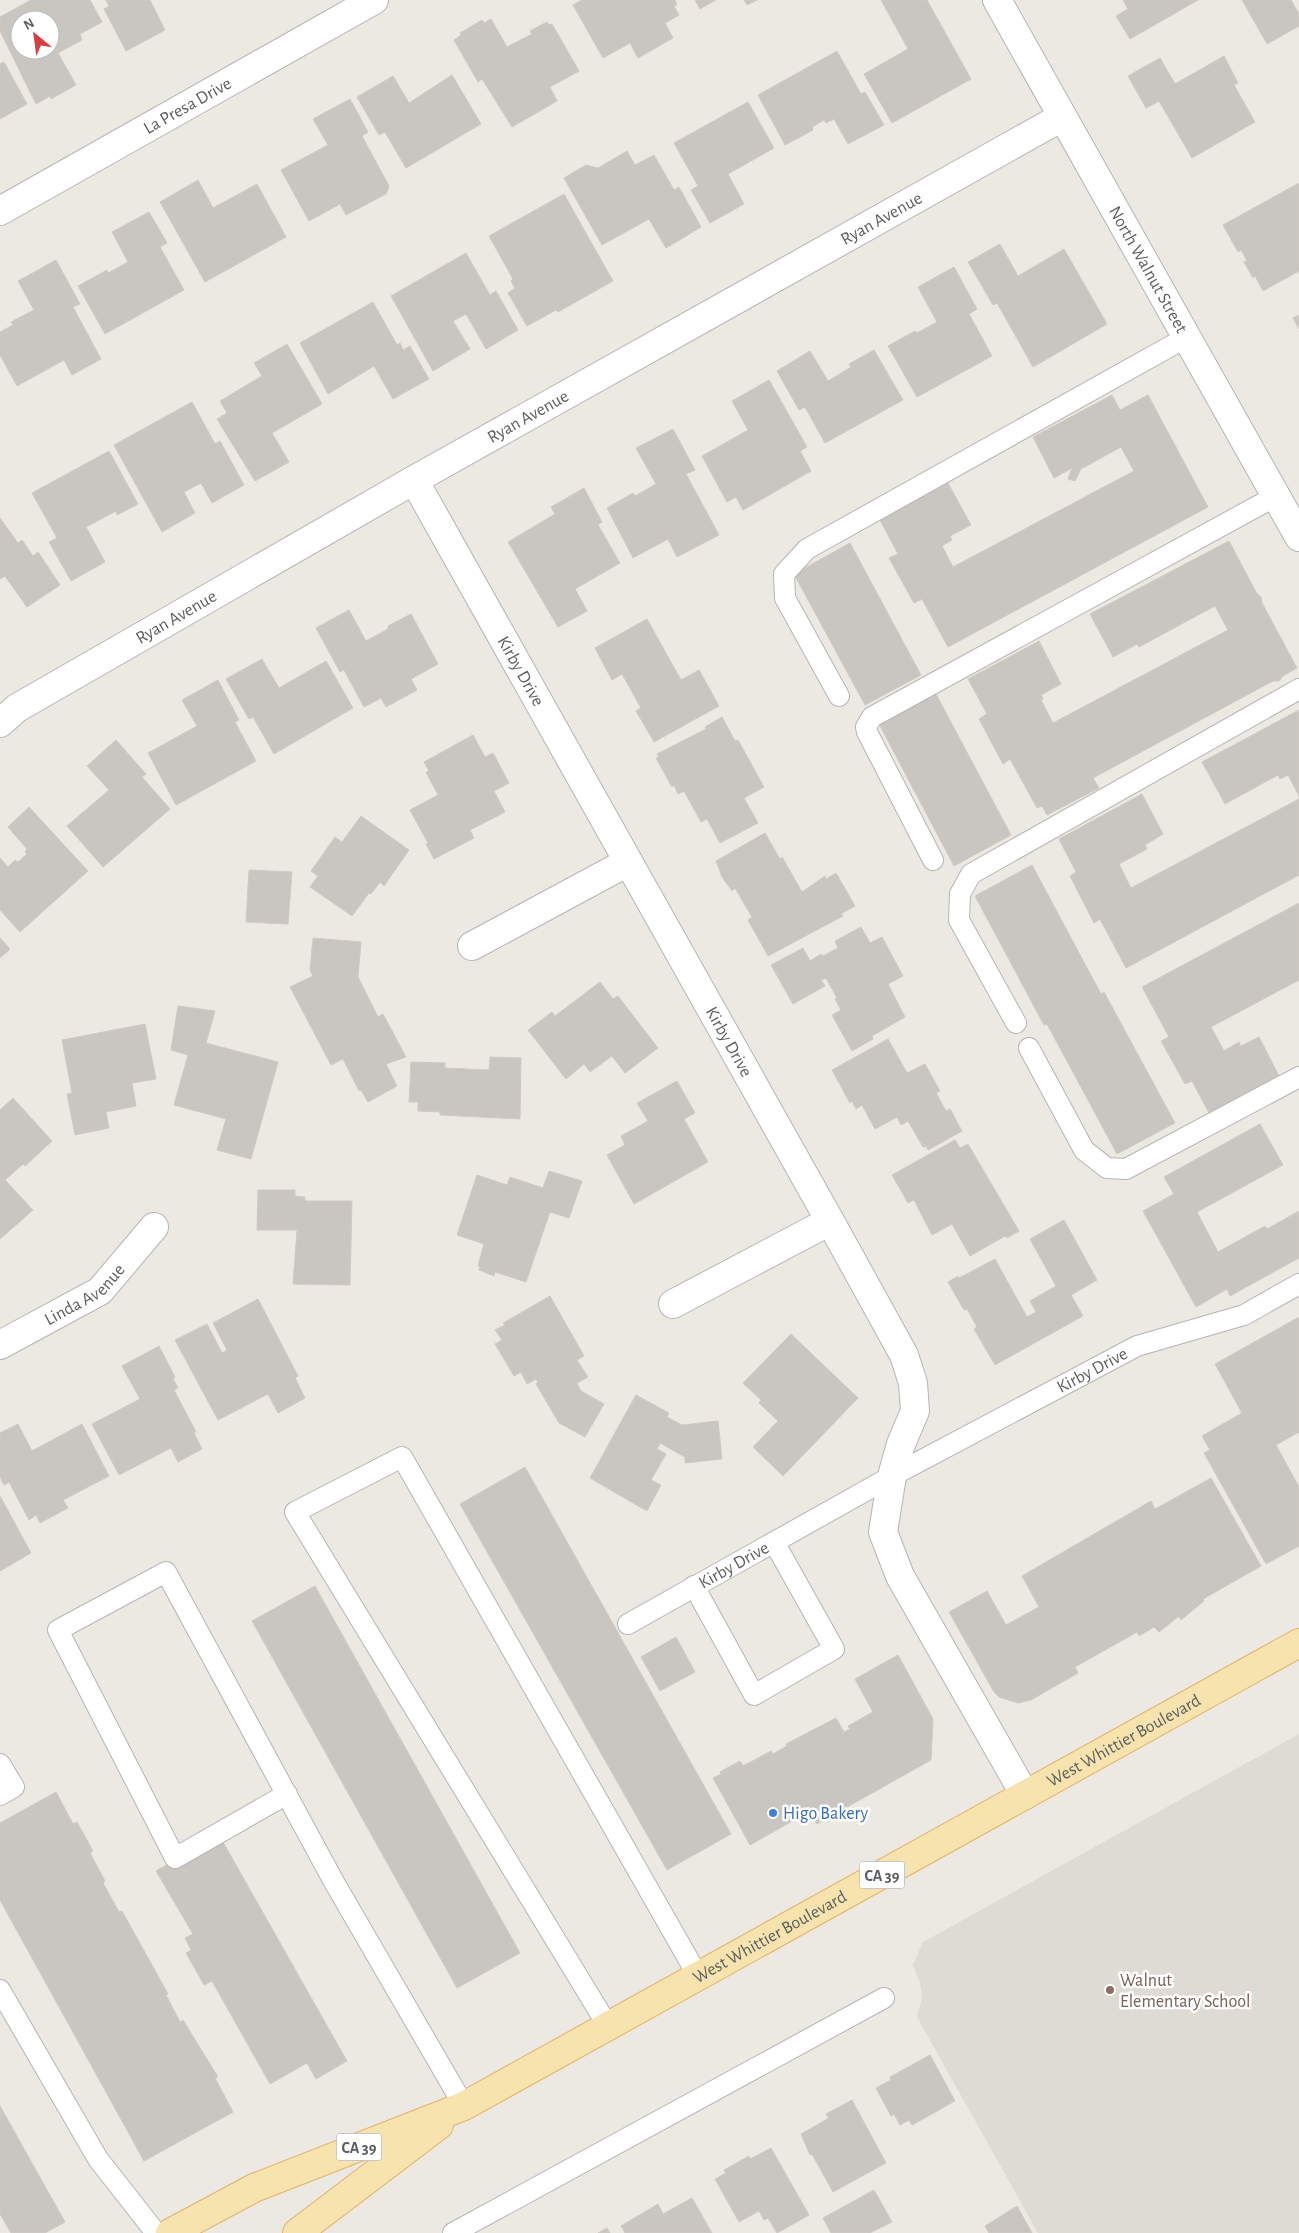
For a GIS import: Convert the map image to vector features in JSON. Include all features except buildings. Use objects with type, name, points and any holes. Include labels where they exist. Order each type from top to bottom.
[{"type":"main road","name":"West Whittier Boulevard","points":[[170,2233],[254,2188],[464,2106],[1299,1643]]},
{"type":"main road","name":"CA 39","points":[[297,2233],[464,2106]]},
{"type":"street","name":"La Presa Drive","points":[[0,211],[374,0]]},
{"type":"street","name":"North Walnut Street","points":[[997,0],[1299,537]]},
{"type":"street","name":"Ryan Avenue","points":[[0,723],[17,708],[414,480],[1062,117]]},
{"type":"street","name":"Kirby Drive","points":[[414,480],[904,1355],[913,1384],[915,1411],[892,1476],[883,1532],[900,1576],[1025,1796]]},
{"type":"street","points":[[472,946],[628,862]]},
{"type":"street","points":[[673,1304],[830,1221]]},
{"type":"street","name":"Linda Avenue","points":[[0,1345],[100,1291],[154,1227]]},
{"type":"lane","points":[[839,696],[785,598],[784,574],[807,549],[1187,337]]},
{"type":"lane","points":[[933,860],[866,732],[866,727],[872,717],[1276,496]]},
{"type":"lane","points":[[1016,1023],[959,920],[960,894],[970,874],[1299,689]]},
{"type":"lane","points":[[1029,1048],[1084,1150],[1107,1168],[1126,1169],[1299,1077]]},
{"type":"lane","name":"Kirby Drive","points":[[628,1624],[892,1476],[1137,1346],[1244,1315],[1299,1284]]},
{"type":"lane","points":[[608,2026],[295,1512],[402,1457],[698,1976]]},
{"type":"lane","points":[[694,1586],[754,1695],[834,1649],[774,1542]]},
{"type":"lane","points":[[287,1794],[175,1858],[58,1630],[166,1572],[287,1794],[334,1882],[464,2106]]},
{"type":"lane","points":[[0,1764],[14,1788],[0,1795]]},
{"type":"lane","points":[[0,1990],[98,2159],[156,2233]]},
{"type":"lane","points":[[453,2233],[884,1998]]},
{"type":"shaded area","name":"Walnut Elementary School","points":[[1299,1734],[1299,2233],[1038,2233],[917,2017],[922,1998],[920,1983],[913,1965],[923,1942]]},
{"type":"place","name":"Higo Bakery","points":[[773,1813]]},
{"type":"place","name":"Walnut Elementary School","points":[[1110,1990]]}]
